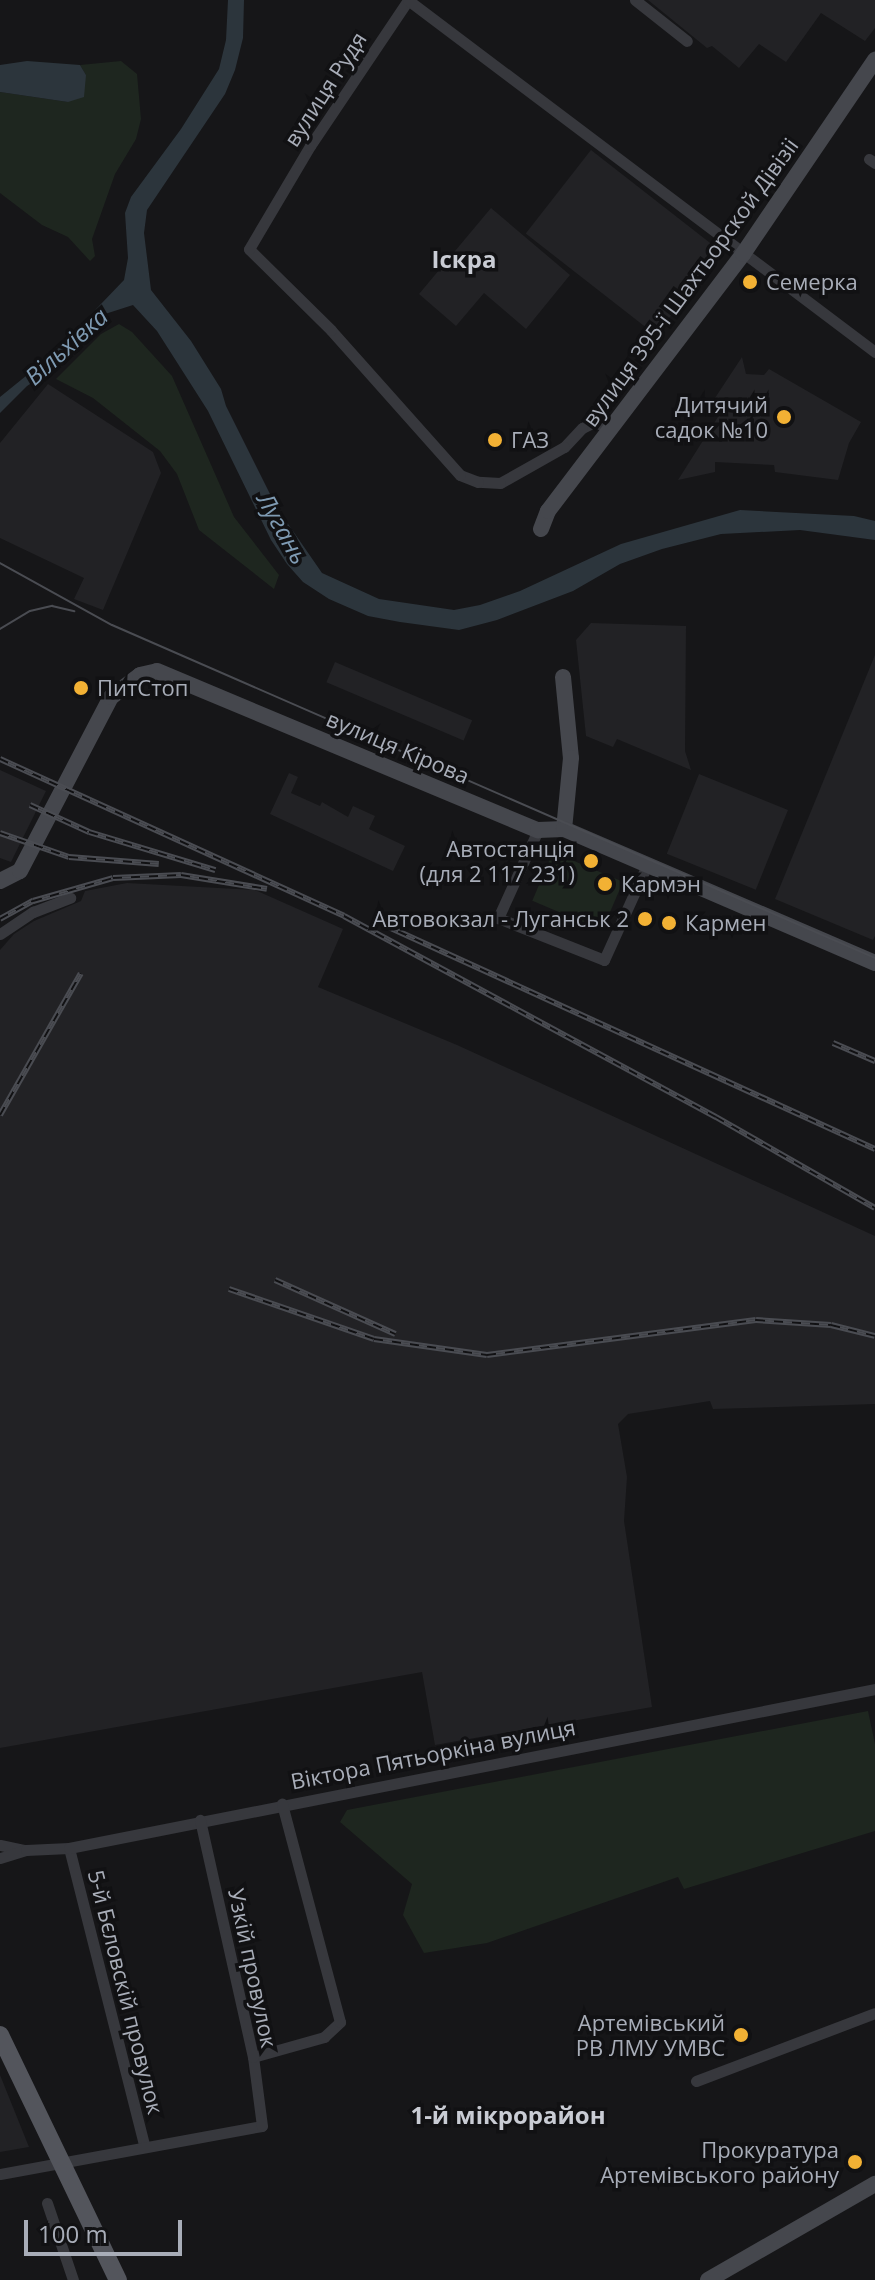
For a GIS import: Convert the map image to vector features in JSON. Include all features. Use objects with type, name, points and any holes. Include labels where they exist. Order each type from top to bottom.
[{"type":"main road","points":[[0,2035],[118,2280]]},
{"type":"street","name":"вулиця Рудя","points":[[610,428],[594,422],[582,428],[564,447],[500,483],[478,482],[460,475],[331,330],[249,249],[310,146],[408,0],[875,352]]},
{"type":"street","points":[[635,0],[687,41]]},
{"type":"street","name":"вулиця 395-ї Шахтьорской Дівізіі","points":[[541,529],[548,511],[743,254],[875,60]]},
{"type":"street","name":"вулиця Кірова","points":[[0,881],[20,871],[111,697],[140,675],[157,671],[538,830],[564,829],[875,963]]},
{"type":"street","points":[[563,677],[571,758],[564,829]]},
{"type":"street","points":[[538,830],[498,918],[604,960],[647,865]]},
{"type":"street","points":[[0,934],[33,912],[70,898]]},
{"type":"street","name":"Віктора Пятьоркіна вулиця","points":[[0,1858],[26,1850],[69,1848],[282,1804],[874,1693]]},
{"type":"street","points":[[253,2057],[324,2037],[340,2022],[282,1804]]},
{"type":"street","name":"Узкій провулок","points":[[144,2145],[262,2126],[253,2057],[200,1820]]},
{"type":"street","points":[[0,1845],[26,1850]]},
{"type":"street","name":"5-й Бєловскій провулок","points":[[69,1848],[144,2145]]},
{"type":"street","points":[[696,2081],[875,2013]]},
{"type":"street","points":[[0,2174],[144,2145]]},
{"type":"street","points":[[708,2280],[875,2184]]},
{"type":"street","points":[[47,2203],[73,2280]]},
{"type":"shaded area","points":[[648,0],[875,0],[875,28],[865,41],[821,13],[786,62],[759,44],[739,68],[712,46],[707,48]]},
{"type":"shaded area","points":[[121,61],[137,74],[141,119],[136,139],[115,174],[92,239],[95,256],[90,261],[68,237],[42,225],[0,193],[0,92],[68,102],[86,75],[80,65]]},
{"type":"shaded area","points":[[591,150],[721,252],[656,335],[526,234]]},
{"type":"shaded area","points":[[491,208],[570,275],[526,329],[484,293],[456,326],[419,294]]},
{"type":"shaded area","points":[[119,324],[132,332],[172,376],[234,517],[279,575],[274,589],[199,530],[177,474],[160,451],[93,398],[56,379],[101,334]]},
{"type":"shaded area","name":"Дитячий садок №10","points":[[742,357],[746,374],[764,375],[769,369],[861,422],[849,443],[838,480],[775,472],[774,465],[715,462],[715,472],[678,480],[723,409],[713,401]]},
{"type":"shaded area","points":[[48,384],[153,452],[161,473],[103,610],[74,599],[84,578],[0,538],[0,443]]},
{"type":"shaded area","points":[[591,623],[686,626],[685,751],[691,770],[617,739],[613,747],[586,736],[576,640]]},
{"type":"shaded area","points":[[875,655],[875,936],[873,940],[775,899]]},
{"type":"shaded area","points":[[335,662],[472,720],[464,740],[326,682]]},
{"type":"shaded area","points":[[0,770],[46,791],[11,862],[0,858]]},
{"type":"shaded area","points":[[289,773],[298,777],[291,793],[320,806],[322,802],[348,817],[353,806],[375,816],[369,829],[405,846],[393,871],[270,814]]},
{"type":"shaded area","points":[[699,774],[788,810],[756,890],[667,854]]},
{"type":"shaded area","points":[[553,852],[623,882],[602,930],[532,901]]},
{"type":"shaded area","points":[[127,883],[255,890],[343,929],[318,987],[457,1045],[875,1236],[875,1404],[713,1409],[710,1401],[628,1414],[618,1424],[627,1477],[624,1521],[652,1707],[435,1745],[422,1672],[0,1748],[0,950],[14,934],[34,921],[81,901],[85,891]]},
{"type":"shaded area","points":[[868,1711],[875,1744],[875,1831],[684,1889],[678,1877],[487,1943],[424,1953],[403,1915],[412,1884],[340,1822],[347,1810]]},
{"type":"shaded area","points":[[0,2075],[29,2147],[0,2152]]},
{"type":"water","points":[[228,0],[244,0],[243,38],[235,70],[225,94],[147,210],[144,233],[151,290],[191,341],[221,389],[226,406],[277,508],[322,573],[379,599],[454,610],[520,591],[621,544],[740,510],[854,516],[875,521],[875,540],[800,530],[721,534],[662,549],[620,564],[573,591],[497,620],[459,630],[400,622],[368,616],[329,599],[303,582],[287,564],[271,540],[208,411],[157,331],[133,305],[105,314],[58,366],[27,386],[0,413],[0,397],[53,354],[124,280],[128,258],[125,213],[131,197],[181,129],[219,69],[226,40]]},
{"type":"water","points":[[27,61],[80,65],[86,75],[84,97],[68,102],[0,92],[0,65]]},
{"type":"tram line","points":[[0,563],[112,625],[875,958]]},
{"type":"tram line","points":[[0,629],[30,611],[52,606],[74,611]]},
{"type":"railway","points":[[0,759],[344,916],[716,1117],[875,1208]]},
{"type":"railway","points":[[30,805],[89,832],[215,870]]},
{"type":"railway","points":[[0,833],[69,857],[159,864]]},
{"type":"railway","points":[[0,919],[33,901],[113,878],[181,875],[267,889]]},
{"type":"railway","points":[[382,924],[875,1149]]},
{"type":"railway","points":[[0,1115],[81,973]]},
{"type":"railway","points":[[833,1043],[875,1061]]},
{"type":"railway","points":[[275,1280],[395,1334]]},
{"type":"railway","points":[[229,1289],[374,1339],[487,1355],[756,1320],[831,1325],[875,1336]]},
{"type":"place","name":"Семерка","points":[[750,282]]},
{"type":"place","name":"Дитячий садок №10","points":[[784,417]]},
{"type":"place","name":"ГАЗ","points":[[495,440]]},
{"type":"place","name":"ПитСтоп","points":[[81,688]]},
{"type":"place","name":"Автостанція (для 2 117 231)","points":[[591,861]]},
{"type":"place","name":"Кармэн","points":[[605,884]]},
{"type":"place","name":"Автовокзал - Луганськ 2","points":[[645,919]]},
{"type":"place","name":"Кармен","points":[[669,923]]},
{"type":"place","name":"Артемівський РВ ЛМУ УМВС","points":[[741,2035]]},
{"type":"place","name":"Прокуратура Артемівського району","points":[[855,2162]]},
{"type":"district","name":"Іскра","points":[[464,259]]},
{"type":"district","name":"1-й мікрорайон","points":[[508,2115]]},
{"type":"water label","name":"Вільхівка","points":[[66,346]]},
{"type":"water label","name":"Лугань","points":[[283,528]]}]
